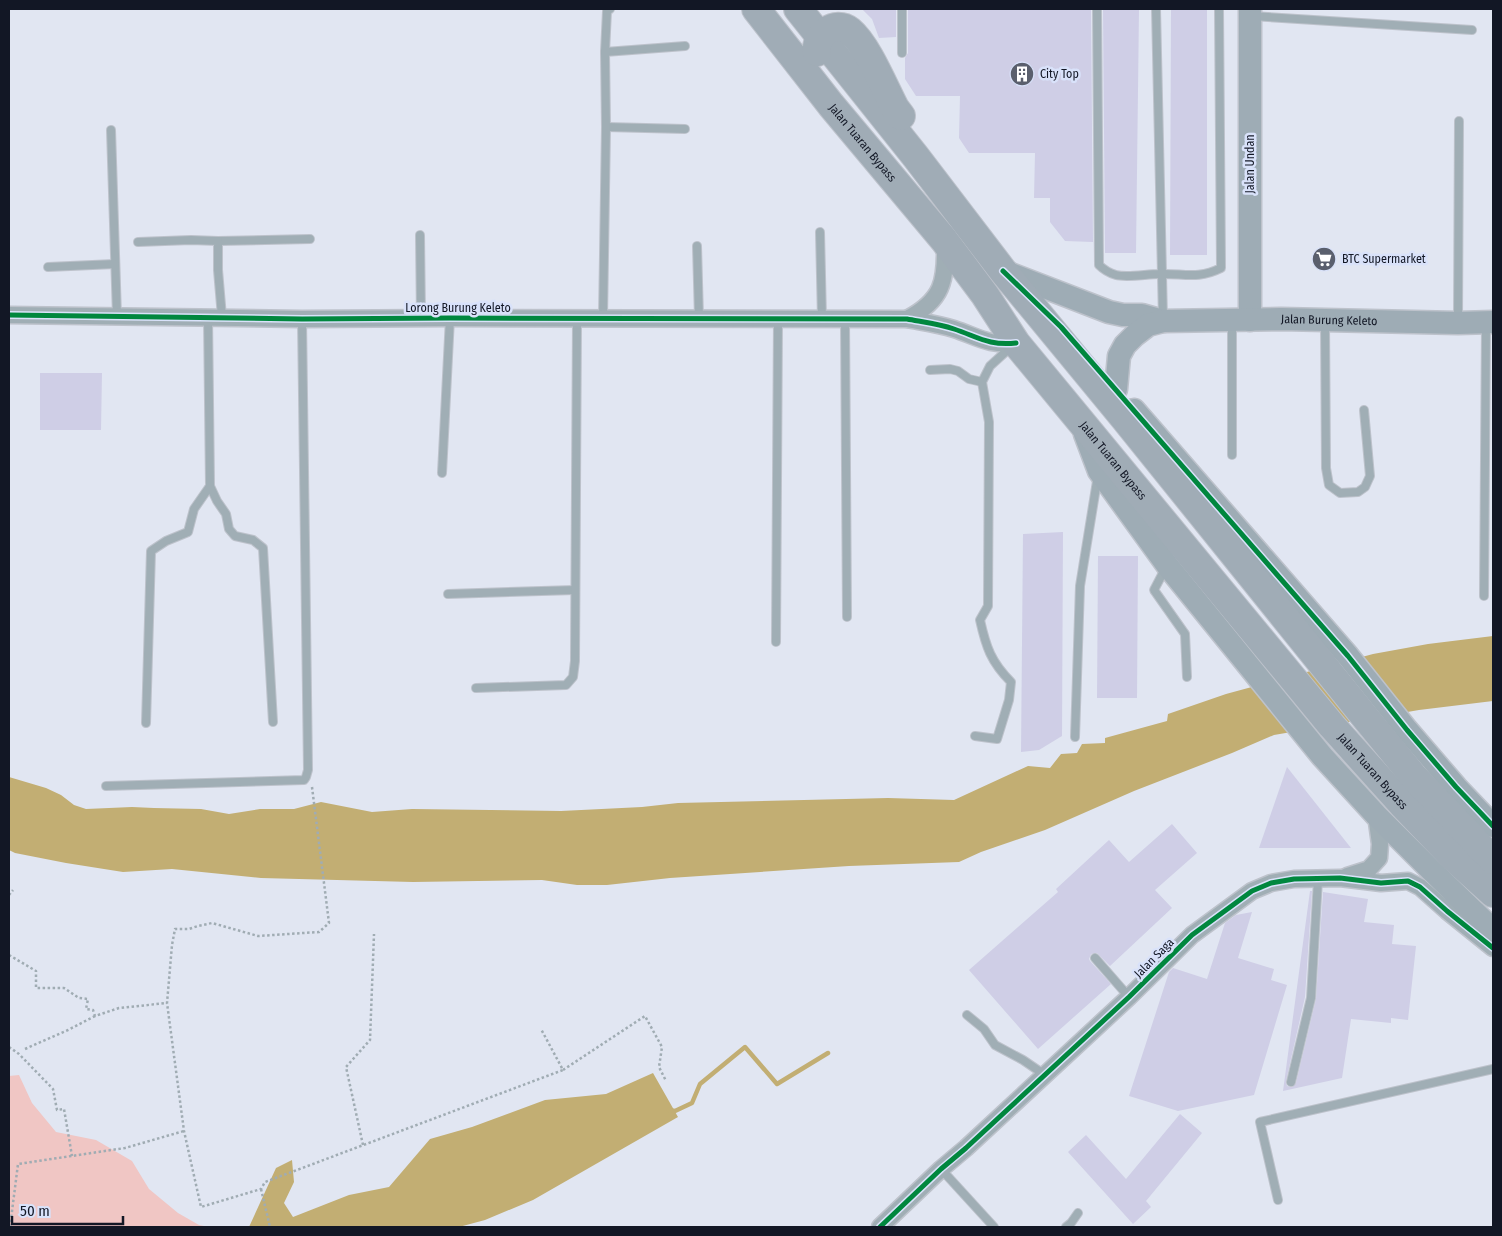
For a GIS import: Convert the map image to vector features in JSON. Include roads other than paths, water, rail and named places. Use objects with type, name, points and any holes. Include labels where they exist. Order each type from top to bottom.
[{"type":"highway","name":"Jalan Tuaran Bypass","points":[[756,9],[837,112],[944,240],[985,295],[1016,343],[1332,726],[1408,811],[1453,857],[1493,892]]},
{"type":"highway","points":[[798,9],[916,157],[1003,271],[1131,426],[1369,722],[1414,777],[1493,860]]},
{"type":"highway","points":[[820,36],[816,45],[817,54],[826,74],[933,212],[944,240]]},
{"type":"street","name":"Jalan Undan","points":[[1241,320],[1250,12]]},
{"type":"street","points":[[907,320],[923,311],[934,299],[943,277],[945,265],[944,240]]},
{"type":"street","points":[[1003,271],[1061,327],[1348,656],[1406,730],[1493,826]]},
{"type":"street","name":"Jalan Burung Keleto","points":[[1003,271],[1109,312],[1123,315],[1142,315],[1164,321]]},
{"type":"street","name":"Lorong Burung Keleto","points":[[9,314],[302,319],[822,318],[907,320],[954,329],[983,341],[1001,345],[1016,343]]},
{"type":"street","name":"Jalan Burung Keleto","points":[[1116,390],[1119,356],[1125,345],[1148,325],[1164,321],[1490,322]]},
{"type":"street","points":[[1081,421],[1099,471],[1167,565],[1247,664],[1322,756],[1376,815],[1493,930]]},
{"type":"street","name":"Jalan Saga","points":[[1340,878],[1368,869],[1379,858],[1380,844],[1376,815]]},
{"type":"street","name":"Jalan Saga","points":[[880,1227],[1129,997],[1192,935],[1252,891],[1276,882],[1294,879],[1318,880],[1340,878],[1381,883],[1408,881],[1420,887],[1447,912],[1493,948]]},
{"type":"lane","points":[[603,319],[606,127],[605,52],[607,11],[610,9]]},
{"type":"lane","points":[[902,9],[902,53]]},
{"type":"lane","points":[[1097,9],[1099,265],[1105,271],[1118,276],[1162,274],[1188,276],[1209,274],[1220,268],[1219,9]]},
{"type":"lane","points":[[1156,9],[1164,321]]},
{"type":"lane","points":[[1250,12],[1472,30]]},
{"type":"lane","points":[[605,52],[685,46]]},
{"type":"lane","points":[[1458,323],[1459,121]]},
{"type":"lane","points":[[606,127],[685,129]]},
{"type":"lane","points":[[111,130],[117,316]]},
{"type":"lane","points":[[820,232],[822,318]]},
{"type":"lane","points":[[420,236],[421,318]]},
{"type":"lane","points":[[138,242],[310,239]]},
{"type":"lane","points":[[218,241],[210,486],[226,514],[229,529],[235,536],[254,540],[263,548],[273,722]]},
{"type":"lane","points":[[697,246],[699,318]]},
{"type":"lane","points":[[48,267],[116,264]]},
{"type":"lane","points":[[442,473],[450,318]]},
{"type":"lane","points":[[776,642],[778,318]]},
{"type":"lane","points":[[106,786],[304,780],[306,777],[308,770],[302,319]]},
{"type":"lane","points":[[476,688],[566,685],[572,677],[575,661],[577,319]]},
{"type":"lane","points":[[845,319],[847,617]]},
{"type":"lane","points":[[1232,455],[1241,320]]},
{"type":"lane","points":[[1325,321],[1326,468],[1330,485],[1340,493],[1358,492],[1365,487],[1370,476],[1364,410]]},
{"type":"lane","points":[[1484,596],[1490,322]]},
{"type":"lane","points":[[975,736],[997,739],[1007,706],[1011,682],[1001,672],[986,647],[980,620],[988,606],[989,422],[982,382],[990,366],[1016,343]]},
{"type":"lane","points":[[930,370],[950,369],[958,371],[969,379],[982,382]]},
{"type":"lane","points":[[1074,737],[1080,586],[1096,479],[1099,471]]},
{"type":"lane","points":[[146,722],[151,551],[166,541],[188,532],[194,509],[210,486]]},
{"type":"lane","points":[[1167,565],[1154,590],[1185,634],[1187,677]]},
{"type":"lane","points":[[448,594],[575,590]]},
{"type":"lane","points":[[1291,1082],[1311,998],[1318,880]]},
{"type":"lane","points":[[1095,958],[1129,997]]},
{"type":"lane","points":[[967,1015],[984,1029],[995,1045],[1045,1075]]},
{"type":"lane","points":[[1278,1200],[1260,1122],[1493,1069]]},
{"type":"lane","points":[[941,1169],[994,1227]]},
{"type":"lane","points":[[1066,1227],[1078,1213]]},
{"type":"waterway","points":[[669,1110],[675,1111],[692,1103],[700,1084],[745,1047],[777,1084],[828,1053]]},
{"type":"place","name":"City Top","points":[[1022,74]]},
{"type":"place","name":"BTC Supermarket","points":[[1324,259]]}]
